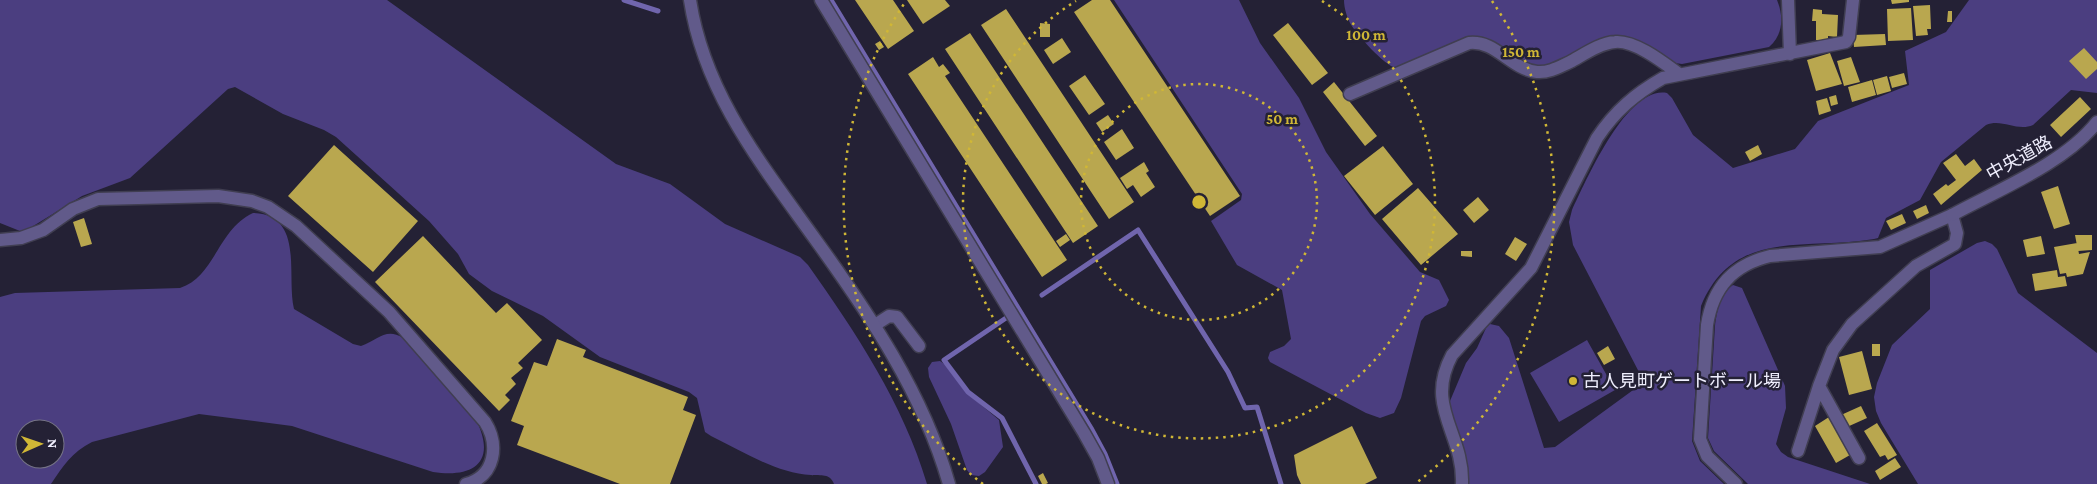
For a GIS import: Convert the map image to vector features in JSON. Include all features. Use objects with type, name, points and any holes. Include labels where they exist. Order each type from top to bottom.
[{"type":"street","points":[[690,0],[698,38],[709,71],[740,132],[875,325],[913,392],[931,432],[949,484]]},
{"type":"street","points":[[821,0],[1084,432],[1108,484]]},
{"type":"street","points":[[1788,0],[1790,54]]},
{"type":"street","points":[[1462,484],[1458,451],[1441,398],[1441,383],[1452,355],[1531,268],[1597,138],[1610,119],[1643,89],[1663,78],[1846,42],[1849,37],[1853,0]]},
{"type":"street","points":[[1350,94],[1468,43],[1478,42],[1488,44],[1518,66],[1538,72],[1559,67],[1607,44],[1624,42],[1652,55],[1680,74]]},
{"type":"street","name":"中央道路","points":[[1736,484],[1707,456],[1700,439],[1709,308],[1716,292],[1726,278],[1739,267],[1754,260],[1770,256],[1880,247],[1952,215],[2064,154],[2086,135],[2097,122]]},
{"type":"street","points":[[0,240],[32,235],[85,203],[111,197],[236,197],[268,207],[296,226],[389,312],[485,422],[492,432],[495,444],[494,456],[490,467],[482,476],[466,484]]},
{"type":"street","points":[[1798,451],[1833,350],[1852,324],[1916,266],[1955,244],[1957,233],[1952,215]]},
{"type":"street","points":[[875,325],[889,316],[898,317],[919,346]]},
{"type":"street","points":[[1820,386],[1859,458]]},
{"type":"shaded area","points":[[0,0],[387,0],[616,164],[670,184],[725,224],[800,257],[826,291],[876,370],[905,425],[927,484],[834,484],[830,478],[822,475],[798,473],[772,466],[711,436],[705,432],[697,398],[689,392],[600,357],[543,316],[492,291],[469,274],[458,254],[429,221],[336,137],[324,130],[283,114],[235,87],[228,89],[130,178],[82,196],[30,228],[20,231],[0,223]]},
{"type":"shaded area","points":[[1114,0],[1239,0],[1260,43],[1299,98],[1326,152],[1370,214],[1420,272],[1439,280],[1449,300],[1446,306],[1425,316],[1421,321],[1401,398],[1394,413],[1380,418],[1366,413],[1270,362],[1268,358],[1270,352],[1284,346],[1291,339],[1282,290],[1237,265],[1211,221],[1241,200],[1242,194]]},
{"type":"shaded area","points":[[1344,0],[1777,0],[1781,13],[1781,25],[1777,37],[1769,47],[1682,64],[1675,63],[1625,38],[1548,66],[1530,66],[1490,40],[1396,68],[1378,56],[1353,28],[1347,15]]},
{"type":"shaded area","points":[[1969,0],[2097,0],[2097,93],[2071,90],[2033,125],[2027,127],[1998,123],[1986,125],[1941,162],[1920,200],[1886,218],[1878,238],[1774,247],[1752,253],[1732,264],[1715,281],[1701,306],[1692,441],[1700,461],[1724,484],[1468,484],[1464,449],[1450,411],[1450,401],[1466,363],[1477,348],[1486,328],[1490,324],[1499,326],[1509,338],[1544,448],[1555,447],[1640,385],[1640,374],[1573,245],[1569,222],[1572,210],[1598,158],[1623,119],[1637,104],[1652,95],[1667,93],[1672,98],[1693,135],[1733,168],[1795,149],[1818,121],[1909,85],[1905,51],[1946,32]]},
{"type":"shaded area","points":[[253,213],[269,216],[280,224],[287,235],[290,249],[294,309],[353,344],[361,346],[387,334],[403,338],[478,424],[483,438],[484,449],[482,458],[477,465],[459,473],[433,472],[292,426],[199,414],[92,442],[73,455],[65,464],[65,419],[15,419],[15,469],[61,469],[51,484],[0,484],[0,297],[15,293],[180,288],[192,282],[201,274],[231,230]]},
{"type":"shaded area","points":[[1985,241],[1997,249],[2018,293],[2097,353],[2097,484],[1918,484],[1881,423],[1876,411],[1874,397],[1877,383],[1892,345],[1930,309],[1930,270],[1977,243]]},
{"type":"shaded area","points":[[1733,285],[1742,288],[1785,386],[1786,408],[1776,444],[1781,452],[1788,457],[1870,484],[1748,484],[1714,451],[1708,438],[1715,326],[1722,298]]},
{"type":"shaded area","name":"古人見町ゲートボール場","points":[[1587,340],[1615,390],[1559,422],[1530,373]]},
{"type":"shaded area","points":[[940,361],[946,365],[967,393],[999,420],[1003,447],[985,472],[979,476],[971,475],[967,470],[951,424],[929,377],[928,368],[932,362]]},
{"type":"building","points":[[855,0],[893,0],[914,31],[888,49]]},
{"type":"building","points":[[907,0],[945,0],[950,6],[923,24]]},
{"type":"building","points":[[1092,0],[1110,0],[1240,196],[1210,216],[1074,12]]},
{"type":"building","points":[[1891,0],[1909,0],[1909,2],[1892,4]]},
{"type":"building","points":[[1930,5],[1931,29],[1927,29],[1928,35],[1916,36],[1913,6]]},
{"type":"building","points":[[1911,8],[1913,40],[1888,41],[1887,9]]},
{"type":"building","points":[[1006,9],[1134,202],[1109,219],[981,25]]},
{"type":"building","points":[[1813,9],[1822,10],[1822,14],[1838,15],[1837,37],[1828,36],[1828,41],[1816,40],[1816,21],[1812,21]]},
{"type":"building","points":[[1948,11],[1952,11],[1952,22],[1947,22]]},
{"type":"building","points":[[1040,23],[1050,24],[1050,37],[1040,37]]},
{"type":"building","points":[[1288,23],[1328,73],[1312,85],[1273,35]]},
{"type":"building","points":[[970,33],[1098,226],[1073,243],[945,49]]},
{"type":"building","points":[[1885,34],[1886,45],[1854,47],[1853,35]]},
{"type":"building","points":[[1062,38],[1071,52],[1053,64],[1044,50]]},
{"type":"building","points":[[880,41],[884,47],[879,50],[875,44]]},
{"type":"building","points":[[2084,48],[2097,62],[2097,69],[2086,79],[2069,61]]},
{"type":"building","points":[[1830,53],[1842,84],[1816,91],[1807,60]]},
{"type":"building","points":[[933,57],[939,67],[943,64],[950,73],[945,76],[1067,260],[1042,277],[908,74]]},
{"type":"building","points":[[1851,57],[1860,82],[1844,86],[1837,61]]},
{"type":"building","points":[[1904,73],[1907,84],[1892,88],[1889,77]]},
{"type":"building","points":[[1085,75],[1105,104],[1089,115],[1069,86]]},
{"type":"building","points":[[1887,76],[1891,91],[1877,95],[1873,80]]},
{"type":"building","points":[[1872,80],[1876,95],[1852,102],[1848,87]]},
{"type":"building","points":[[1334,82],[1377,136],[1365,146],[1323,92]]},
{"type":"building","points":[[1836,95],[1838,104],[1831,106],[1829,97]]},
{"type":"building","points":[[2080,97],[2091,109],[2061,137],[2050,125]]},
{"type":"building","points":[[1827,98],[1831,111],[1819,115],[1816,101]]},
{"type":"building","points":[[1108,115],[1114,124],[1102,132],[1096,123]]},
{"type":"building","points":[[1122,129],[1134,148],[1116,160],[1104,142]]},
{"type":"building","points":[[2038,141],[2044,150],[2032,157],[2027,149]]},
{"type":"building","points":[[334,145],[418,221],[373,272],[288,196]]},
{"type":"building","points":[[1758,145],[1762,154],[1750,161],[1745,152]]},
{"type":"building","points":[[1383,146],[1413,184],[1375,215],[1344,176]]},
{"type":"building","points":[[1956,154],[1965,166],[1974,159],[1982,170],[1941,205],[1933,194],[1946,184],[1948,186],[1956,180],[1943,163]]},
{"type":"building","points":[[1144,162],[1149,171],[1146,173],[1155,187],[1141,197],[1133,185],[1127,189],[1120,178]]},
{"type":"building","points":[[2058,186],[2070,224],[2054,229],[2041,192]]},
{"type":"building","points":[[1418,188],[1458,234],[1421,265],[1382,219]]},
{"type":"building","points":[[1478,197],[1489,210],[1474,223],[1463,210]]},
{"type":"building","points":[[1926,205],[1929,213],[1917,219],[1913,211]]},
{"type":"building","points":[[1902,214],[1906,223],[1891,230],[1886,221]]},
{"type":"building","points":[[84,218],[92,244],[81,247],[73,222]]},
{"type":"building","points":[[1066,234],[1070,240],[1060,247],[1056,241]]},
{"type":"building","points":[[2075,235],[2092,235],[2092,250],[2078,251]]},
{"type":"building","points":[[423,236],[496,313],[507,303],[542,340],[518,363],[523,368],[511,378],[516,384],[505,395],[510,400],[499,411],[375,282]]},
{"type":"building","points":[[2041,236],[2045,254],[2027,257],[2023,240]]},
{"type":"building","points":[[1515,237],[1527,244],[1516,261],[1505,254]]},
{"type":"building","points":[[2077,243],[2079,254],[2090,252],[2083,274],[2067,277],[2066,273],[2060,274],[2054,247]]},
{"type":"building","points":[[1461,251],[1472,251],[1472,257],[1461,256]]},
{"type":"building","points":[[2057,270],[2058,277],[2065,276],[2067,286],[2035,291],[2032,274]]},
{"type":"building","points":[[557,339],[586,350],[583,357],[688,397],[683,410],[696,415],[670,484],[620,484],[517,445],[524,426],[511,421],[534,362],[547,366]]},
{"type":"building","points":[[1872,344],[1880,344],[1880,356],[1872,356]]},
{"type":"building","points":[[1608,346],[1615,359],[1604,365],[1597,353]]},
{"type":"building","points":[[1862,351],[1872,389],[1849,395],[1839,357]]},
{"type":"building","points":[[1861,406],[1867,418],[1847,427],[1841,415]]},
{"type":"building","points":[[1829,417],[1850,455],[1836,463],[1815,426]]},
{"type":"building","points":[[1877,423],[1897,455],[1888,460],[1885,455],[1880,457],[1864,431]]},
{"type":"building","points":[[1352,426],[1377,478],[1365,484],[1301,484],[1297,475],[1294,455]]},
{"type":"building","points":[[1895,458],[1901,467],[1880,480],[1875,471]]},
{"type":"building","points":[[1043,473],[1048,483],[1046,484],[1042,484],[1038,476]]},
{"type":"waterway","points":[[624,0],[658,11]]},
{"type":"waterway","points":[[831,0],[1091,428],[1105,454],[1117,484]]},
{"type":"waterway","points":[[1042,295],[1138,230],[1228,372],[1245,408],[1257,407],[1281,484]]},
{"type":"waterway","points":[[1006,318],[944,360],[968,392],[1002,418],[1036,484]]},
{"type":"place","name":"古人見町ゲートボール場","points":[[1573,381]]}]
